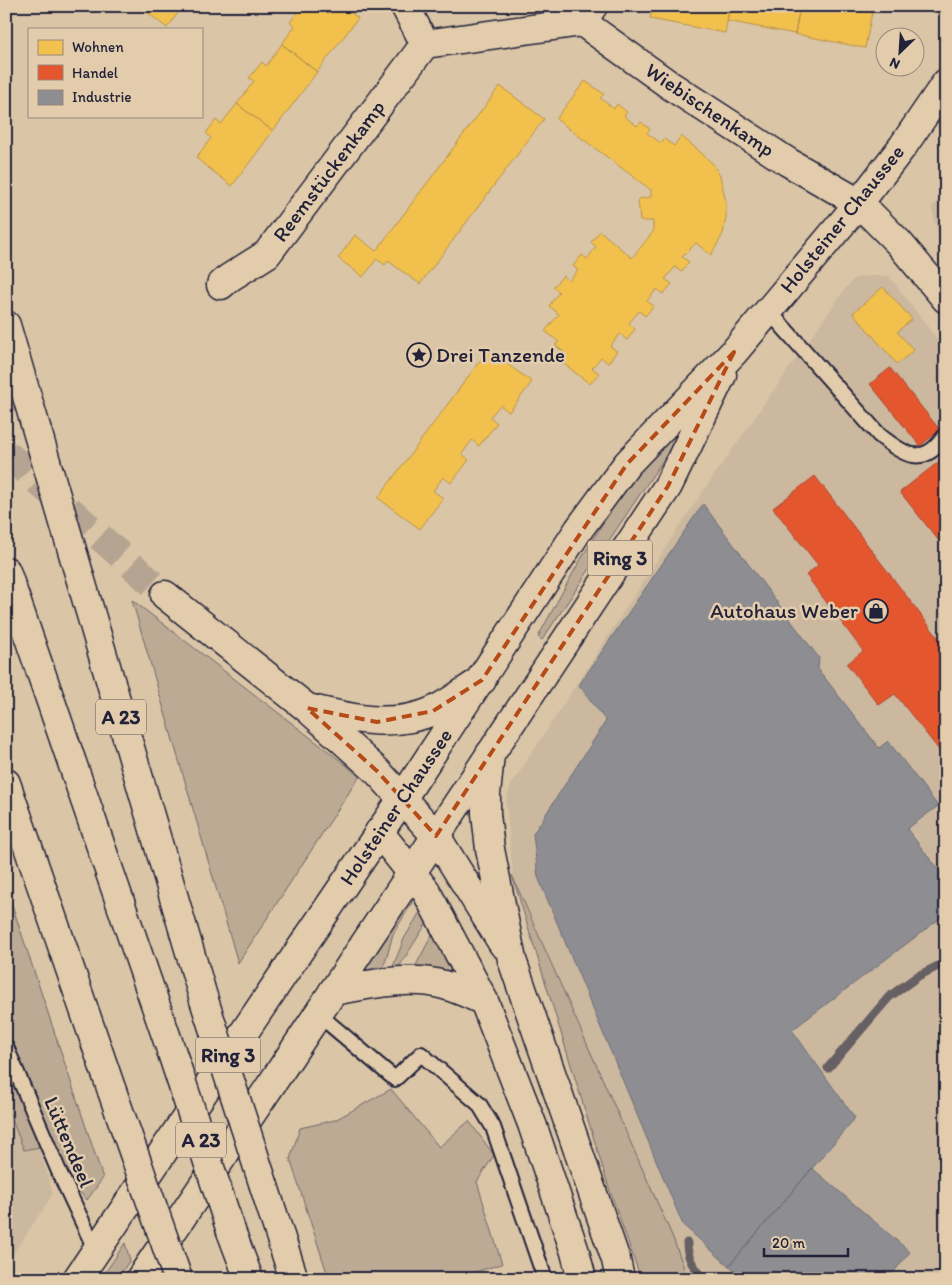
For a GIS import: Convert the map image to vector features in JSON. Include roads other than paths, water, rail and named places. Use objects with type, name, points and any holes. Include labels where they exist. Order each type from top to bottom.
[{"type":"main road","points":[[405,6],[425,44],[587,14]]},
{"type":"main road","name":"Wiebischenkamp","points":[[587,14],[671,86],[788,162],[859,203],[899,243],[946,299]]},
{"type":"main road","name":"Reemstückenkamp","points":[[221,285],[267,254],[425,44]]},
{"type":"main road","name":"Holsteiner Chaussee","points":[[77,1279],[482,680],[579,529],[627,464],[734,352],[859,203],[903,146],[946,83]]},
{"type":"main road","name":"A 23","points":[[6,325],[204,1000],[294,1278]]},
{"type":"main road","name":"Holsteiner Chaussee","points":[[140,1279],[413,872],[668,486],[734,352]]},
{"type":"main road","name":"A 23","points":[[6,571],[249,1279]]},
{"type":"main road","points":[[165,595],[306,708],[377,771],[436,836],[512,960]]},
{"type":"main road","points":[[306,708],[378,722],[409,718],[433,711],[482,680]]},
{"type":"main road","points":[[490,754],[486,814],[490,849],[512,960],[616,1260],[620,1279]]},
{"type":"main road","points":[[6,782],[178,1279]]},
{"type":"main road","points":[[379,832],[413,872],[439,913],[484,1001],[532,1124],[575,1252],[582,1279]]},
{"type":"main road","points":[[333,991],[368,984],[421,981],[457,990],[484,1001]]},
{"type":"lane","points":[[768,310],[879,435],[898,450],[918,456],[927,453],[941,442],[946,434]]},
{"type":"lane","points":[[318,1014],[395,1079],[421,1054],[479,1104],[493,1127],[545,1279]]},
{"type":"lane","name":"Lüttendeel","points":[[6,1047],[60,1174],[96,1251]]},
{"type":"waterway","points":[[828,1068],[889,997],[918,976],[946,964]]},
{"type":"waterway","points":[[687,1243],[687,1249],[694,1267],[704,1279]]},
{"type":"tunnel","points":[[6,453],[165,595]]},
{"type":"place","name":"Drei Tanzende","points":[[419,355]]},
{"type":"place","name":"Autohaus Weber","points":[[876,611]]}]
